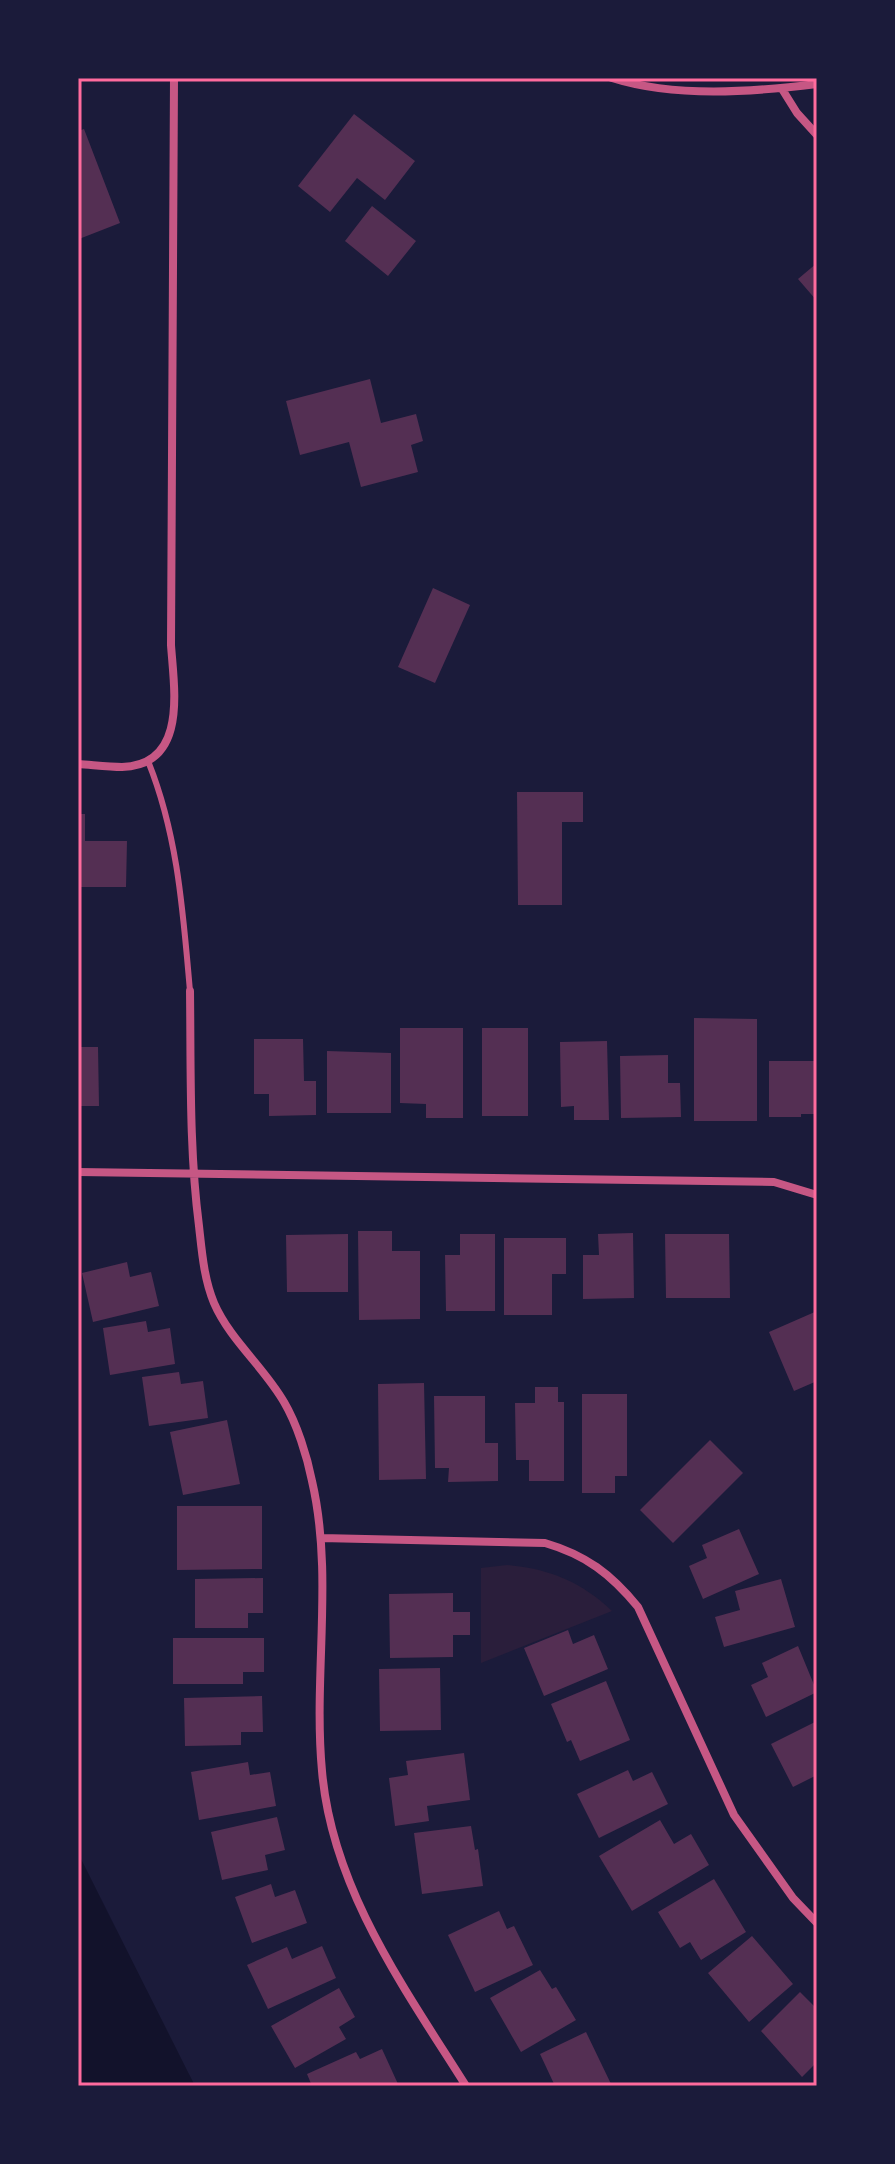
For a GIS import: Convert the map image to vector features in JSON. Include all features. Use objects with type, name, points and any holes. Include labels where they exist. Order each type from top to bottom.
[{"type":"street","points":[[78,764],[125,767],[148,761],[164,747],[173,727],[174,78]]},
{"type":"street","points":[[612,78],[665,91],[782,89],[817,84]]},
{"type":"street","points":[[782,89],[797,113],[817,135]]},
{"type":"street","points":[[190,991],[192,1172],[204,1272],[215,1304],[231,1332],[285,1403],[312,1481],[321,1538],[321,1770],[330,1826],[351,1885],[384,1956],[466,2086]]},
{"type":"street","points":[[78,1172],[774,1182],[817,1195]]},
{"type":"street","points":[[321,1538],[545,1543],[572,1551],[597,1565],[618,1583],[638,1607],[734,1815],[793,1898],[817,1923]]},
{"type":"lane","points":[[148,761],[157,783],[177,860],[190,991]]},
{"type":"shaded area","points":[[507,1565],[564,1579],[589,1592],[612,1611],[481,1663],[481,1568]]},
{"type":"shaded area","points":[[78,1853],[195,2086],[78,2086]]},
{"type":"building","points":[[354,114],[415,161],[385,200],[357,178],[330,212],[298,186]]},
{"type":"building","points":[[84,129],[120,223],[79,239],[78,131]]},
{"type":"building","points":[[372,206],[416,241],[388,276],[345,241]]},
{"type":"building","points":[[817,263],[817,301],[798,279]]},
{"type":"building","points":[[370,379],[381,423],[416,414],[423,441],[411,445],[418,472],[361,487],[349,442],[300,455],[286,401]]},
{"type":"building","points":[[433,588],[470,605],[435,683],[398,667]]},
{"type":"building","points":[[517,792],[583,792],[583,822],[562,822],[562,905],[518,905]]},
{"type":"building","points":[[78,814],[85,814],[85,841],[127,841],[126,887],[78,887]]},
{"type":"building","points":[[694,1018],[757,1019],[757,1121],[694,1121]]},
{"type":"building","points":[[400,1028],[463,1028],[463,1118],[426,1118],[426,1104],[400,1103]]},
{"type":"building","points":[[482,1028],[528,1028],[528,1116],[482,1116]]},
{"type":"building","points":[[254,1039],[303,1039],[304,1081],[316,1081],[316,1115],[269,1116],[269,1094],[254,1094]]},
{"type":"building","points":[[607,1041],[609,1120],[574,1120],[574,1106],[561,1107],[560,1042]]},
{"type":"building","points":[[78,1047],[98,1047],[99,1106],[78,1106]]},
{"type":"building","points":[[327,1051],[391,1053],[391,1113],[327,1113]]},
{"type":"building","points":[[668,1055],[668,1083],[680,1083],[681,1117],[621,1118],[620,1056]]},
{"type":"building","points":[[769,1061],[817,1061],[817,1114],[769,1117]]},
{"type":"building","points":[[358,1231],[392,1231],[392,1251],[420,1251],[420,1319],[359,1320]]},
{"type":"building","points":[[633,1233],[634,1298],[583,1299],[583,1255],[599,1255],[598,1234]]},
{"type":"building","points":[[348,1234],[348,1292],[287,1292],[286,1235]]},
{"type":"building","points":[[460,1234],[495,1234],[495,1311],[446,1311],[445,1255],[460,1255]]},
{"type":"building","points":[[665,1234],[729,1234],[730,1298],[666,1298]]},
{"type":"building","points":[[504,1238],[566,1238],[566,1274],[552,1274],[552,1315],[504,1315]]},
{"type":"building","points":[[127,1262],[130,1277],[151,1272],[159,1306],[93,1322],[82,1273]]},
{"type":"building","points":[[817,1311],[817,1381],[794,1391],[769,1332]]},
{"type":"building","points":[[146,1321],[148,1332],[170,1328],[175,1364],[110,1375],[103,1328]]},
{"type":"building","points":[[179,1372],[181,1384],[203,1381],[208,1418],[149,1426],[142,1377]]},
{"type":"building","points":[[424,1383],[426,1479],[379,1480],[378,1384]]},
{"type":"building","points":[[535,1387],[558,1387],[558,1402],[564,1402],[564,1481],[529,1481],[529,1460],[516,1460],[515,1403],[535,1403]]},
{"type":"building","points":[[582,1394],[627,1394],[627,1476],[615,1476],[615,1493],[582,1493]]},
{"type":"building","points":[[434,1396],[485,1396],[485,1443],[498,1443],[498,1481],[448,1482],[449,1468],[435,1468]]},
{"type":"building","points":[[227,1420],[240,1484],[183,1495],[170,1432]]},
{"type":"building","points":[[710,1440],[743,1473],[673,1543],[640,1510]]},
{"type":"building","points":[[177,1506],[262,1506],[262,1569],[177,1570]]},
{"type":"building","points":[[739,1529],[759,1574],[703,1599],[689,1566],[707,1558],[702,1545]]},
{"type":"building","points":[[263,1578],[263,1613],[248,1613],[248,1628],[195,1628],[195,1579]]},
{"type":"building","points":[[781,1579],[795,1627],[724,1647],[715,1617],[740,1610],[735,1591]]},
{"type":"building","points":[[453,1593],[453,1612],[470,1612],[470,1635],[453,1635],[453,1657],[390,1658],[389,1594]]},
{"type":"building","points":[[568,1630],[573,1644],[594,1635],[608,1669],[544,1696],[524,1648]]},
{"type":"building","points":[[173,1638],[264,1638],[264,1672],[243,1672],[243,1684],[173,1684]]},
{"type":"building","points":[[798,1646],[817,1692],[766,1717],[751,1685],[768,1677],[762,1663]]},
{"type":"building","points":[[440,1668],[441,1730],[380,1731],[379,1669]]},
{"type":"building","points":[[606,1681],[630,1740],[580,1761],[571,1740],[567,1742],[551,1704]]},
{"type":"building","points":[[262,1696],[263,1732],[241,1732],[241,1745],[185,1746],[184,1698]]},
{"type":"building","points":[[817,1721],[817,1775],[793,1787],[771,1744]]},
{"type":"building","points":[[464,1753],[470,1800],[427,1806],[429,1821],[395,1826],[389,1778],[408,1775],[406,1761]]},
{"type":"building","points":[[248,1762],[250,1775],[270,1772],[276,1806],[199,1820],[191,1772]]},
{"type":"building","points":[[628,1770],[633,1781],[652,1772],[668,1804],[599,1838],[577,1794]]},
{"type":"building","points":[[277,1817],[285,1850],[265,1855],[268,1870],[222,1880],[211,1832]]},
{"type":"building","points":[[660,1820],[674,1844],[691,1834],[709,1865],[632,1911],[599,1856]]},
{"type":"building","points":[[471,1826],[483,1886],[422,1894],[414,1833]]},
{"type":"building","points":[[714,1879],[746,1932],[701,1960],[690,1942],[680,1948],[658,1912]]},
{"type":"building","points":[[271,1884],[275,1897],[295,1890],[307,1923],[252,1943],[235,1897]]},
{"type":"building","points":[[499,1911],[507,1929],[514,1926],[533,1965],[475,1992],[448,1935]]},
{"type":"building","points":[[752,1936],[793,1984],[749,2022],[708,1973]]},
{"type":"building","points":[[322,1946],[336,1978],[268,2009],[247,1965],[287,1947],[292,1959]]},
{"type":"building","points":[[540,1970],[552,1989],[556,1987],[576,2020],[521,2052],[490,1998]]},
{"type":"building","points":[[339,1988],[355,2017],[339,2027],[346,2039],[295,2068],[271,2026]]},
{"type":"building","points":[[800,1992],[817,2009],[817,2062],[802,2077],[761,2031]]},
{"type":"building","points":[[586,2032],[612,2086],[555,2086],[540,2054]]},
{"type":"building","points":[[382,2049],[398,2084],[312,2086],[307,2074],[356,2052],[360,2059]]}]
